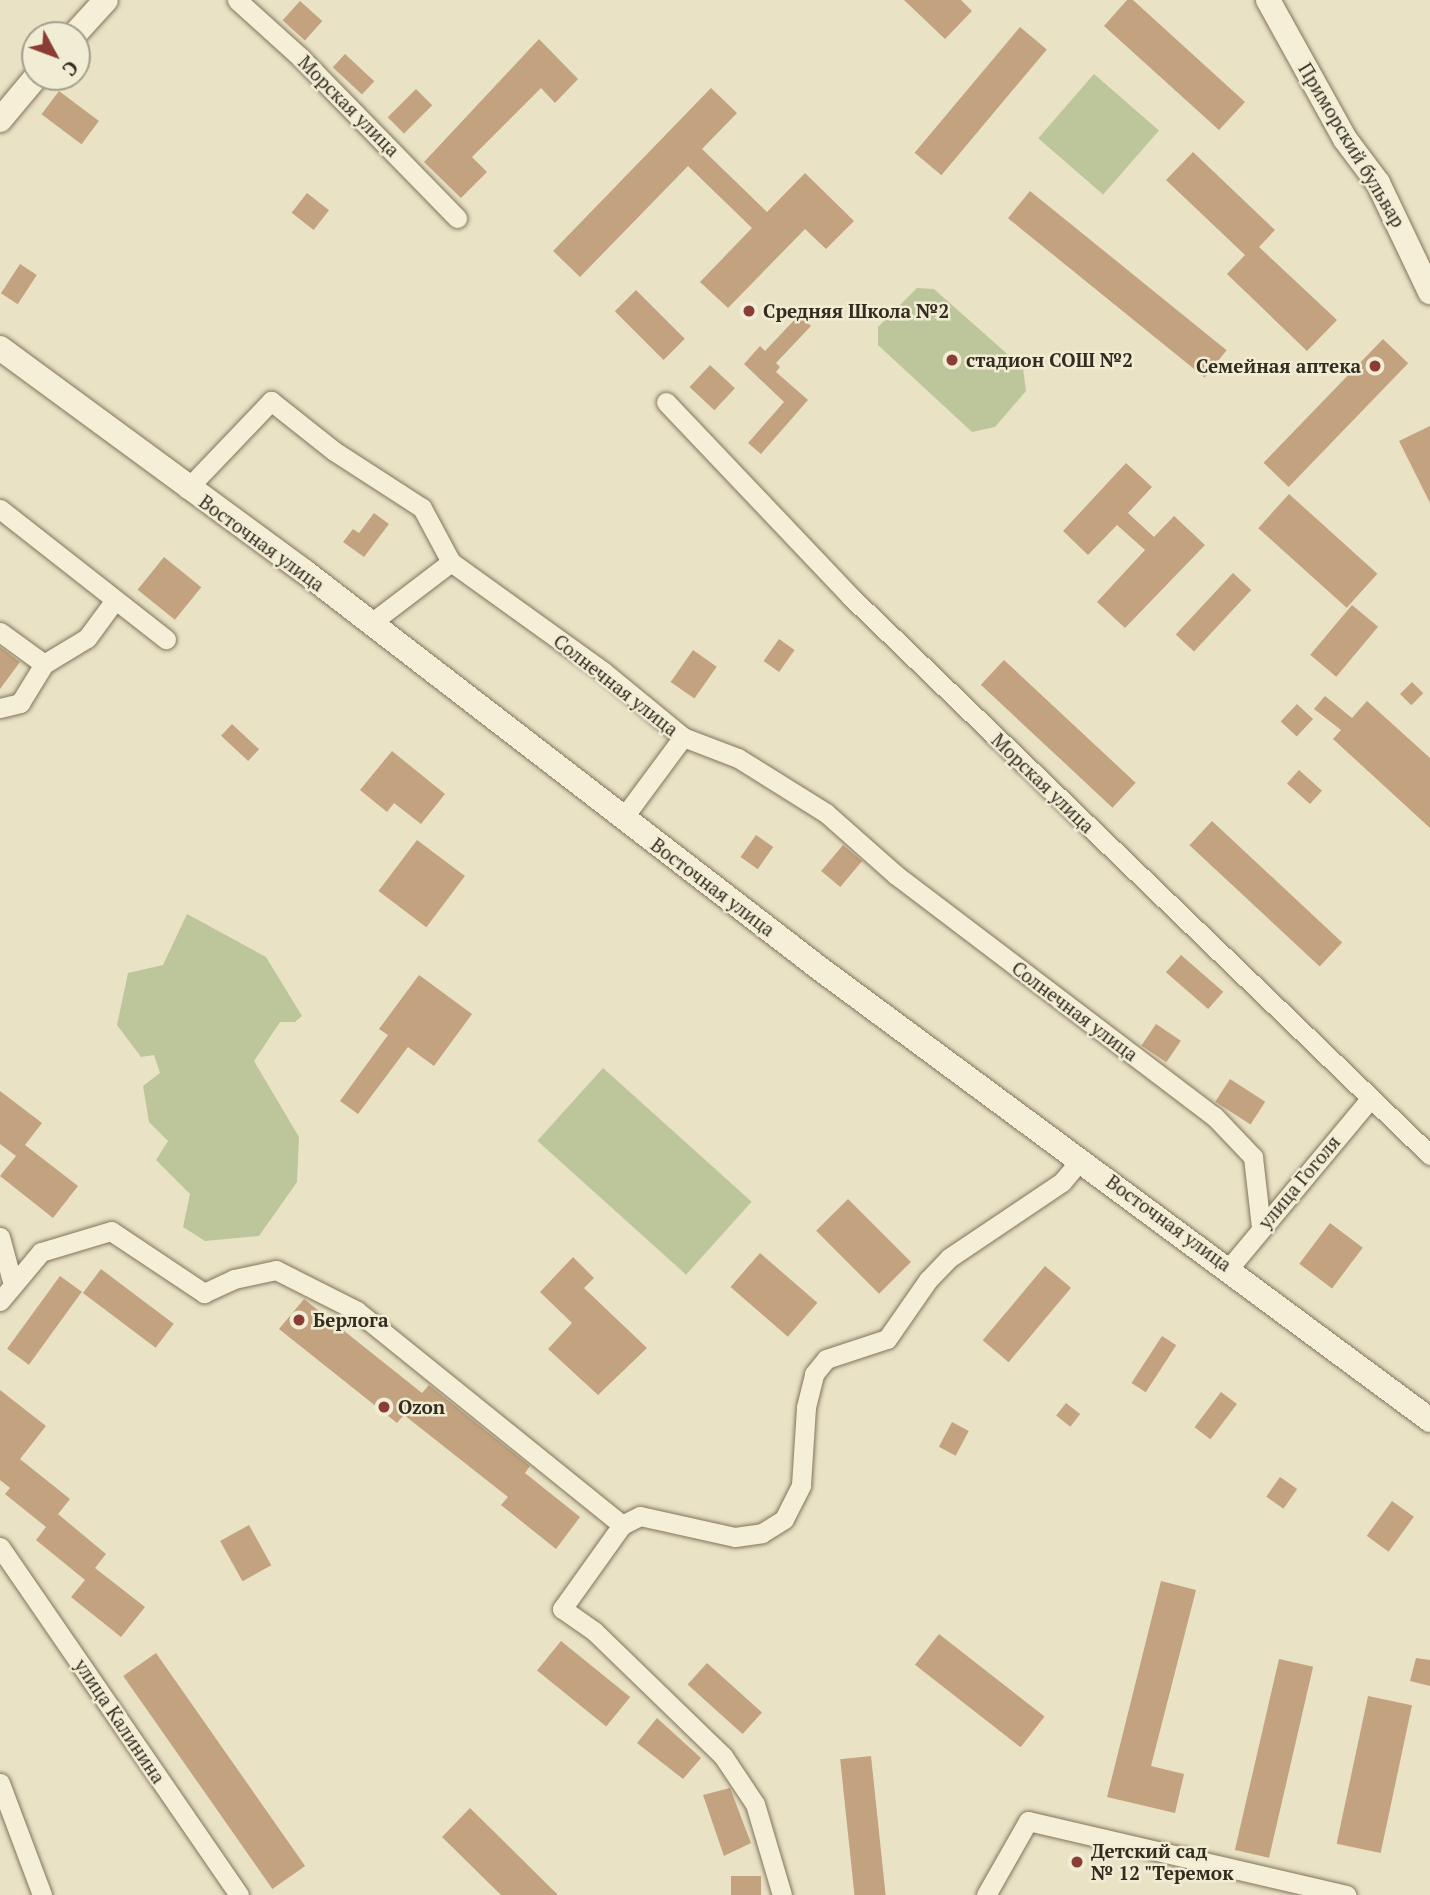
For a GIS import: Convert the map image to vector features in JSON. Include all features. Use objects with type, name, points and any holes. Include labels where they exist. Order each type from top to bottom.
[{"type":"street","points":[[87,21],[106,0]]},
{"type":"street","name":"Морская улица","points":[[237,0],[300,57],[457,218]]},
{"type":"street","name":"Приморский бульвар","points":[[1268,0],[1345,139],[1378,183],[1430,292]]},
{"type":"street","points":[[0,120],[24,91]]},
{"type":"street","name":"Восточная улица","points":[[0,348],[187,489],[372,623],[623,818],[1230,1267],[1430,1420]]},
{"type":"street","name":"Солнечная улица","points":[[187,489],[271,401],[334,452],[422,508],[451,562],[604,672],[683,737],[738,758],[826,813],[896,875],[1214,1116],[1253,1157],[1261,1227]]},
{"type":"street","name":"Морская улица","points":[[666,402],[850,596],[1430,1155]]},
{"type":"street","points":[[0,509],[166,639]]},
{"type":"street","points":[[372,623],[451,562]]},
{"type":"street","points":[[0,708],[20,703],[44,664],[87,638],[115,600]]},
{"type":"street","points":[[0,632],[44,664]]},
{"type":"street","points":[[623,818],[683,737]]},
{"type":"street","name":"улица Гоголя","points":[[1230,1267],[1370,1099]]},
{"type":"street","points":[[782,1895],[755,1804],[723,1756],[594,1631],[562,1609],[622,1525],[640,1516],[735,1537],[762,1534],[784,1519],[802,1485],[806,1407],[814,1374],[826,1359],[887,1339],[928,1280],[949,1258],[1062,1182],[1081,1159]]},
{"type":"street","points":[[0,1301],[41,1252],[111,1231],[204,1293],[234,1279],[276,1270],[357,1311],[622,1525]]},
{"type":"street","points":[[0,1237],[13,1285]]},
{"type":"street","name":"улица Калинина","points":[[0,1547],[239,1895]]},
{"type":"street","points":[[0,1783],[42,1895]]},
{"type":"street","points":[[986,1895],[1028,1822],[1347,1895]]},
{"type":"green space","points":[[1094,74],[1159,130],[1103,195],[1038,138]]},
{"type":"green space","name":"стадион СОШ №2","points":[[917,288],[934,289],[1023,368],[1026,391],[995,427],[972,432],[878,345],[878,327]]},
{"type":"green space","points":[[187,914],[266,957],[302,1016],[295,1022],[280,1022],[254,1061],[299,1137],[297,1182],[259,1236],[205,1241],[183,1227],[190,1194],[156,1160],[168,1141],[149,1122],[143,1086],[160,1073],[154,1055],[141,1057],[117,1025],[128,973],[163,965]]},
{"type":"green space","points":[[603,1068],[752,1202],[686,1275],[537,1141]]},
{"type":"building","points":[[904,0],[961,0],[972,11],[945,39]]},
{"type":"building","points":[[1127,0],[1133,0],[1245,102],[1219,130],[1104,26]]},
{"type":"building","points":[[300,1],[322,21],[305,40],[283,20]]},
{"type":"building","points":[[1020,27],[1047,49],[941,175],[915,153]]},
{"type":"building","points":[[539,39],[578,79],[555,103],[541,88],[472,157],[487,172],[461,198],[424,162]]},
{"type":"building","points":[[345,54],[374,81],[362,94],[333,67]]},
{"type":"building","points":[[711,88],[737,113],[702,149],[767,212],[805,173],[854,221],[826,249],[805,229],[728,308],[700,282],[752,228],[688,166],[580,277],[553,251]]},
{"type":"building","points":[[416,89],[432,105],[404,134],[388,117]]},
{"type":"building","points":[[59,91],[99,121],[81,144],[42,114]]},
{"type":"building","points":[[1193,152],[1275,230],[1259,247],[1337,320],[1307,351],[1227,274],[1245,255],[1166,180]]},
{"type":"building","points":[[1030,191],[1227,350],[1205,377],[1008,218]]},
{"type":"building","points":[[307,193],[329,210],[314,230],[292,213]]},
{"type":"building","points":[[20,264],[37,275],[18,304],[1,293]]},
{"type":"building","points":[[636,290],[685,339],[664,360],[615,311]]},
{"type":"building","points":[[799,315],[811,326],[776,363],[780,367],[776,372],[808,400],[761,454],[748,443],[784,402],[744,364],[760,346],[765,351]]},
{"type":"building","points":[[1383,339],[1408,363],[1289,487],[1264,463]]},
{"type":"building","points":[[710,365],[735,388],[714,410],[690,387]]},
{"type":"building","points":[[1430,426],[1430,503],[1399,441]]},
{"type":"building","points":[[1126,463],[1152,487],[1128,513],[1154,537],[1174,516],[1205,545],[1125,628],[1097,602],[1145,550],[1117,525],[1088,555],[1063,531]]},
{"type":"building","points":[[1289,494],[1377,574],[1347,608],[1258,528]]},
{"type":"building","points":[[374,513],[389,524],[364,557],[343,542],[353,529],[359,533]]},
{"type":"building","points":[[164,557],[201,587],[175,620],[138,590]]},
{"type":"building","points":[[1233,573],[1251,590],[1194,651],[1176,634]]},
{"type":"building","points":[[1352,605],[1378,627],[1336,677],[1310,655]]},
{"type":"building","points":[[779,639],[795,650],[779,672],[764,661]]},
{"type":"building","points":[[0,647],[20,662],[0,689]]},
{"type":"building","points":[[693,650],[717,667],[694,699],[671,682]]},
{"type":"building","points":[[1004,660],[1136,783],[1112,808],[981,685]]},
{"type":"building","points":[[1412,682],[1423,693],[1411,705],[1400,694]]},
{"type":"building","points":[[1325,696],[1352,718],[1367,701],[1430,758],[1430,828],[1333,739],[1341,730],[1314,709]]},
{"type":"building","points":[[1297,704],[1313,719],[1297,737],[1281,722]]},
{"type":"building","points":[[232,724],[259,749],[248,761],[221,736]]},
{"type":"building","points":[[392,751],[445,794],[421,824],[394,803],[387,812],[360,790]]},
{"type":"building","points":[[1299,770],[1322,791],[1310,804],[1287,783]]},
{"type":"building","points":[[1212,821],[1342,942],[1320,967],[1189,845]]},
{"type":"building","points":[[756,835],[773,847],[758,869],[741,857]]},
{"type":"building","points":[[417,840],[465,876],[426,927],[378,891]]},
{"type":"building","points":[[843,845],[862,861],[840,887],[821,871]]},
{"type":"building","points":[[1181,955],[1223,992],[1208,1009],[1166,972]]},
{"type":"building","points":[[419,975],[472,1014],[434,1066],[408,1047],[358,1114],[340,1101],[388,1035],[379,1029]]},
{"type":"building","points":[[1156,1024],[1181,1041],[1166,1062],[1141,1046]]},
{"type":"building","points":[[1230,1079],[1265,1102],[1251,1125],[1215,1102]]},
{"type":"building","points":[[0,1091],[42,1123],[25,1145],[78,1186],[53,1218],[0,1176],[16,1156],[0,1144]]},
{"type":"building","points":[[848,1199],[911,1262],[879,1294],[816,1231]]},
{"type":"building","points":[[1330,1223],[1363,1248],[1332,1288],[1299,1264]]},
{"type":"building","points":[[760,1253],[817,1303],[788,1337],[730,1287]]},
{"type":"building","points":[[573,1257],[594,1278],[584,1288],[647,1348],[598,1395],[548,1349],[572,1323],[540,1292]]},
{"type":"building","points":[[1045,1266],[1071,1288],[1009,1362],[983,1340]]},
{"type":"building","points":[[101,1269],[174,1324],[156,1348],[83,1293]]},
{"type":"building","points":[[60,1276],[82,1292],[29,1365],[7,1349]]},
{"type":"building","points":[[304,1299],[422,1393],[429,1385],[530,1466],[525,1473],[580,1517],[556,1549],[501,1505],[508,1497],[404,1415],[397,1423],[279,1329]]},
{"type":"building","points":[[1162,1336],[1176,1345],[1146,1392],[1132,1383]]},
{"type":"building","points":[[0,1390],[46,1426],[20,1459],[70,1499],[58,1514],[106,1554],[95,1568],[145,1607],[121,1637],[71,1597],[85,1580],[36,1540],[46,1527],[5,1494],[10,1488],[0,1480]]},
{"type":"building","points":[[1221,1392],[1237,1404],[1210,1439],[1195,1427]]},
{"type":"building","points":[[1066,1403],[1080,1414],[1070,1427],[1056,1416]]},
{"type":"building","points":[[952,1422],[969,1431],[956,1456],[939,1447]]},
{"type":"building","points":[[1280,1477],[1297,1489],[1283,1509],[1266,1497]]},
{"type":"building","points":[[1392,1501],[1414,1517],[1389,1552],[1367,1536]]},
{"type":"building","points":[[249,1525],[271,1565],[242,1581],[220,1541]]},
{"type":"building","points":[[1161,1581],[1196,1590],[1151,1766],[1184,1774],[1175,1813],[1107,1797]]},
{"type":"building","points":[[939,1634],[1045,1716],[1021,1747],[915,1665]]},
{"type":"building","points":[[561,1641],[630,1697],[606,1727],[537,1671]]},
{"type":"building","points":[[156,1653],[305,1866],[272,1889],[123,1676]]},
{"type":"building","points":[[1416,1658],[1430,1660],[1430,1686],[1410,1681]]},
{"type":"building","points":[[1279,1659],[1313,1667],[1269,1858],[1235,1850]]},
{"type":"building","points":[[707,1663],[762,1713],[743,1734],[688,1685]]},
{"type":"building","points":[[1368,1696],[1412,1705],[1381,1853],[1337,1844]]},
{"type":"building","points":[[657,1718],[701,1758],[683,1779],[637,1743]]},
{"type":"building","points":[[871,1756],[886,1895],[854,1895],[840,1759]]},
{"type":"building","points":[[730,1788],[751,1843],[724,1856],[703,1795]]},
{"type":"building","points":[[470,1808],[558,1895],[501,1895],[442,1837]]},
{"type":"building","points":[[731,1876],[761,1876],[761,1895],[731,1895]]},
{"type":"place","name":"Средняя Школа №2","points":[[749,311]]},
{"type":"place","name":"стадион СОШ №2","points":[[952,360]]},
{"type":"place","name":"Семейная аптека","points":[[1375,366]]},
{"type":"place","name":"Берлога","points":[[299,1320]]},
{"type":"place","name":"Ozon","points":[[384,1407]]},
{"type":"place","name":"Детский сад № 12 \"Теремок","points":[[1077,1862]]}]
